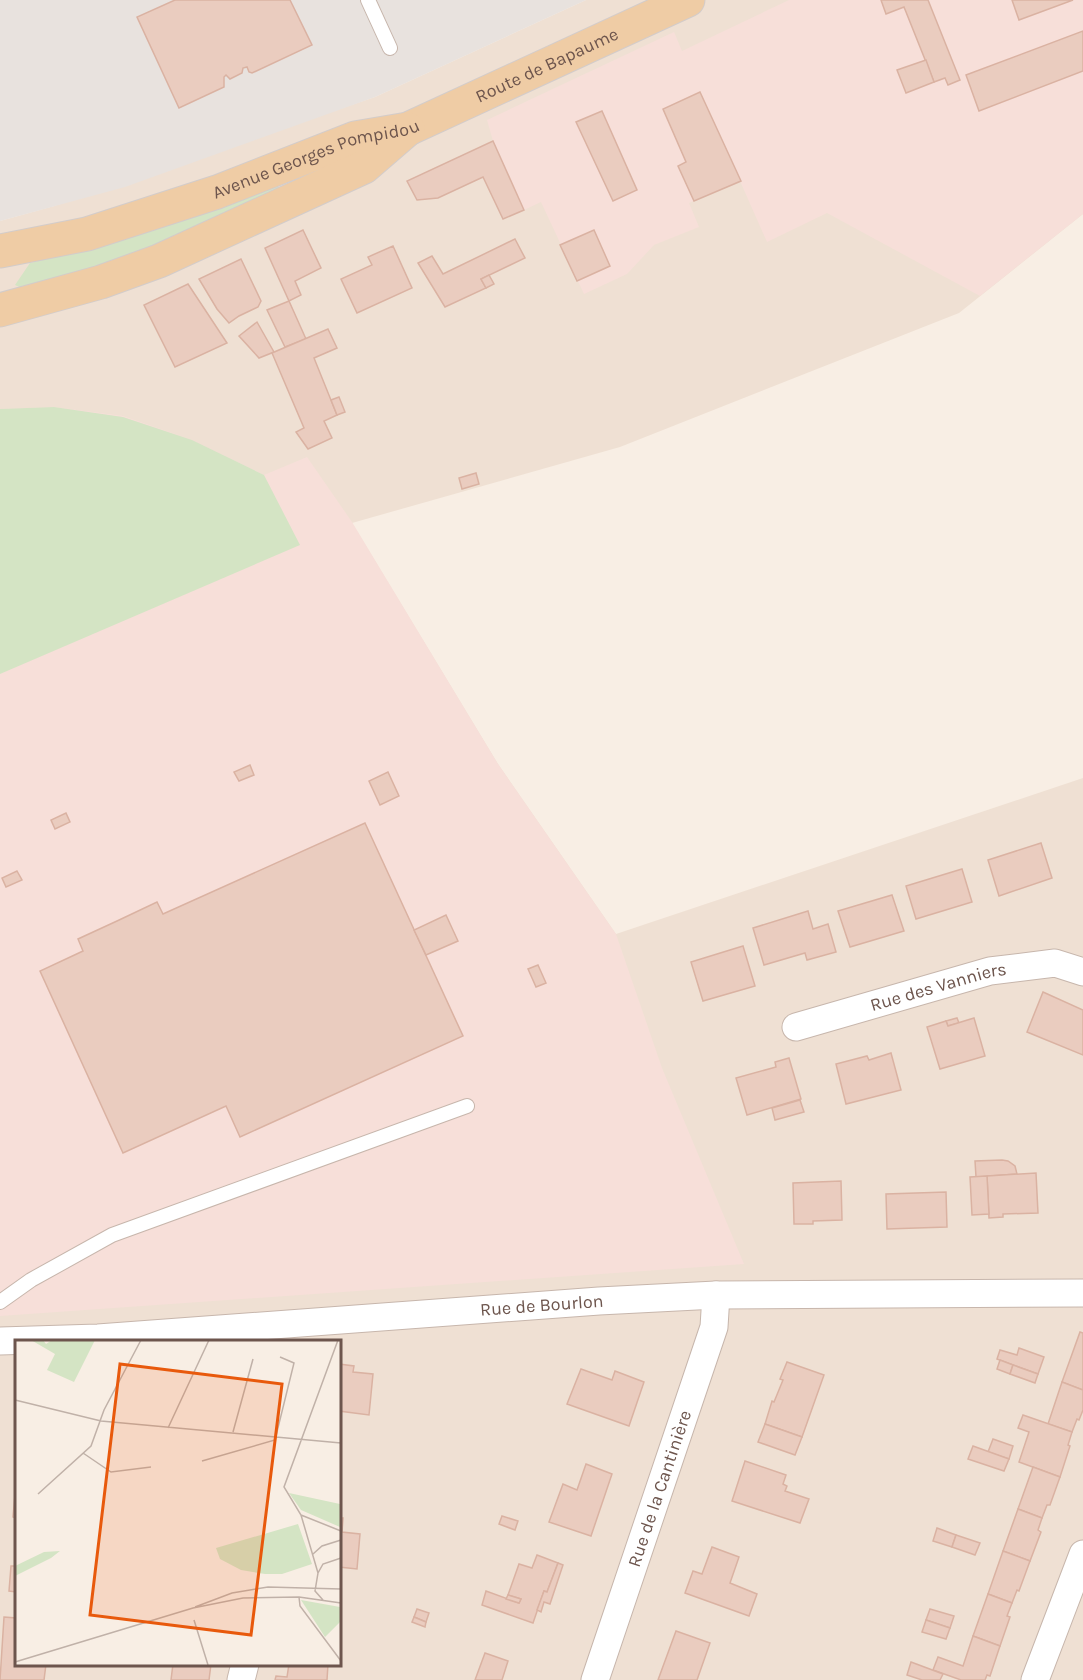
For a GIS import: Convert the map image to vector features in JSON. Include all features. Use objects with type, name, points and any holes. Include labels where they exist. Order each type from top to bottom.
[{"type":"main road","name":"Route de Bapaume","points":[[408,129],[688,0]]},
{"type":"main road","name":"Avenue Georges Pompidou","points":[[0,251],[87,234],[217,192],[355,138],[408,129]]},
{"type":"main road","name":"Avenue Georges Pompidou","points":[[0,310],[101,282],[159,261],[364,167],[408,129]]},
{"type":"main road","points":[[0,277],[35,245]]},
{"type":"street","name":"Rue des Vanniers","points":[[796,1027],[990,971],[1056,963],[1083,972]]},
{"type":"street","name":"Rue de Bourlon","points":[[33,1340],[283,1333],[599,1301],[716,1295],[1083,1293]]},
{"type":"street","name":"Rue de la Cantinière","points":[[595,1680],[714,1327],[716,1295]]},
{"type":"street","name":"Rue de Bourlon","points":[[0,1341],[15,1341]]},
{"type":"street","points":[[1035,1680],[1083,1554]]},
{"type":"street","points":[[242,1680],[245,1665]]},
{"type":"lane","points":[[368,0],[390,48]]},
{"type":"lane","points":[[0,1302],[31,1280],[111,1235],[467,1106]]},
{"type":"shaded area","points":[[0,0],[586,0],[375,97],[125,187],[0,221]]},
{"type":"shaded area","points":[[586,0],[1083,0],[1083,214],[959,313],[620,447],[352,523],[498,764],[616,934],[1083,778],[1083,1680],[0,1680],[0,221],[54,206],[375,97]]},
{"type":"shaded area","points":[[789,0],[1083,0],[1083,214],[980,296],[827,213],[767,242],[740,181],[689,203],[699,227],[654,245],[627,274],[584,294],[541,202],[524,210],[493,141],[487,120],[674,32],[682,51]]},
{"type":"shaded area","points":[[54,407],[123,416],[192,440],[264,475],[307,457],[352,522],[498,764],[616,934],[662,1068],[744,1264],[0,1316],[0,409]]},
{"type":"green space","points":[[278,186],[279,189],[214,222],[124,258],[22,288],[15,285],[30,263],[104,245]]},
{"type":"green space","points":[[54,407],[123,417],[192,440],[264,475],[300,545],[0,674],[0,409]]},
{"type":"building","points":[[175,0],[290,0],[312,45],[252,73],[247,67],[243,68],[242,73],[230,79],[226,75],[224,87],[179,108],[137,17]]},
{"type":"building","points":[[881,0],[928,0],[960,80],[948,85],[945,78],[934,82],[904,7],[886,14]]},
{"type":"building","points":[[1012,0],[1073,0],[1019,20]]},
{"type":"building","points":[[1083,31],[1083,71],[979,111],[966,75]]},
{"type":"building","points":[[926,60],[934,82],[906,93],[897,70]]},
{"type":"building","points":[[700,92],[741,181],[694,201],[678,166],[686,162],[663,109]]},
{"type":"building","points":[[602,111],[637,190],[613,201],[576,122]]},
{"type":"building","points":[[493,141],[524,210],[503,219],[483,177],[438,198],[417,200],[407,181]]},
{"type":"building","points":[[303,230],[321,268],[295,281],[301,295],[289,301],[265,248]]},
{"type":"building","points":[[594,230],[610,266],[577,281],[560,245]]},
{"type":"building","points":[[515,239],[525,258],[481,279],[486,288],[445,307],[418,263],[432,256],[443,274]]},
{"type":"building","points":[[393,246],[412,288],[357,313],[341,279],[372,265],[368,257]]},
{"type":"building","points":[[241,259],[261,301],[258,307],[229,323],[217,309],[199,279]]},
{"type":"building","points":[[489,275],[494,284],[486,288],[481,279]]},
{"type":"building","points":[[188,284],[227,343],[175,367],[144,305]]},
{"type":"building","points":[[289,301],[306,339],[285,347],[267,310]]},
{"type":"building","points":[[257,322],[274,352],[259,358],[239,336]]},
{"type":"building","points":[[328,329],[337,348],[314,358],[337,415],[324,421],[332,438],[308,449],[296,432],[304,428],[272,353]]},
{"type":"building","points":[[339,397],[345,412],[337,415],[331,400]]},
{"type":"building","points":[[476,473],[479,484],[462,489],[459,478]]},
{"type":"building","points":[[250,765],[254,775],[239,781],[234,772]]},
{"type":"building","points":[[388,772],[399,796],[380,805],[369,781]]},
{"type":"building","points":[[66,813],[70,822],[55,829],[51,820]]},
{"type":"building","points":[[365,823],[463,1036],[240,1137],[226,1106],[123,1153],[40,971],[83,951],[78,939],[157,902],[163,914]]},
{"type":"building","points":[[1041,843],[1052,878],[999,896],[988,860]]},
{"type":"building","points":[[962,869],[972,902],[916,919],[906,886]]},
{"type":"building","points":[[17,871],[22,880],[6,887],[2,878]]},
{"type":"building","points":[[892,895],[904,931],[850,947],[838,911]]},
{"type":"building","points":[[808,911],[813,929],[828,924],[836,952],[807,960],[805,953],[764,965],[753,928]]},
{"type":"building","points":[[446,915],[458,941],[426,955],[414,930]]},
{"type":"building","points":[[743,946],[755,986],[703,1001],[691,962]]},
{"type":"building","points":[[538,965],[546,983],[536,987],[528,969]]},
{"type":"building","points":[[1043,992],[1083,1010],[1083,1055],[1027,1032]]},
{"type":"building","points":[[957,1018],[959,1023],[948,1026],[946,1021]]},
{"type":"building","points":[[974,1018],[985,1056],[940,1069],[927,1027],[946,1021],[948,1026]]},
{"type":"building","points":[[891,1053],[901,1090],[846,1104],[836,1064],[867,1056],[869,1060]]},
{"type":"building","points":[[789,1058],[801,1099],[747,1115],[736,1078],[776,1067],[775,1062]]},
{"type":"building","points":[[800,1100],[804,1112],[775,1120],[772,1108]]},
{"type":"building","points":[[1002,1160],[1015,1166],[1017,1174],[976,1177],[975,1161]]},
{"type":"building","points":[[1036,1173],[1038,1213],[1003,1214],[1003,1217],[989,1218],[987,1176]]},
{"type":"building","points":[[987,1176],[989,1214],[972,1215],[970,1177]]},
{"type":"building","points":[[841,1181],[842,1220],[794,1224],[793,1183]]},
{"type":"building","points":[[946,1192],[947,1227],[887,1229],[886,1194]]},
{"type":"building","points":[[1080,1332],[1083,1333],[1083,1390],[1062,1382]]},
{"type":"building","points":[[1019,1348],[1044,1357],[1038,1374],[997,1359],[1000,1350],[1017,1355]]},
{"type":"building","points":[[1000,1360],[1013,1365],[1010,1374],[997,1369]]},
{"type":"building","points":[[787,1362],[824,1375],[802,1437],[765,1424],[772,1401],[774,1402],[783,1380],[780,1379]]},
{"type":"building","points":[[340,1364],[354,1366],[353,1372],[373,1374],[369,1415],[340,1411]]},
{"type":"building","points":[[1013,1365],[1038,1374],[1035,1383],[1010,1374]]},
{"type":"building","points":[[581,1369],[612,1380],[615,1371],[644,1382],[629,1426],[567,1404]]},
{"type":"building","points":[[1062,1382],[1083,1390],[1083,1410],[1072,1432],[1048,1424]]},
{"type":"building","points":[[1023,1415],[1072,1432],[1060,1477],[1019,1462],[1029,1432],[1018,1428]]},
{"type":"building","points":[[765,1424],[802,1437],[795,1455],[758,1442]]},
{"type":"building","points":[[993,1439],[1013,1446],[1009,1459],[988,1452]]},
{"type":"building","points":[[973,1446],[1009,1459],[1004,1471],[968,1459]]},
{"type":"building","points":[[745,1461],[786,1475],[783,1484],[787,1486],[785,1491],[809,1499],[800,1523],[732,1501]]},
{"type":"building","points":[[586,1464],[612,1474],[591,1536],[549,1522],[563,1484],[577,1490]]},
{"type":"building","points":[[1033,1467],[1060,1477],[1050,1505],[1047,1505],[1042,1518],[1018,1509]]},
{"type":"building","points":[[15,1495],[15,1518],[13,1517]]},
{"type":"building","points":[[1018,1509],[1042,1518],[1038,1530],[1041,1532],[1030,1561],[1003,1551]]},
{"type":"building","points":[[502,1516],[518,1521],[515,1530],[499,1524]]},
{"type":"building","points":[[340,1518],[343,1518],[342,1532],[360,1534],[357,1569],[340,1567]]},
{"type":"building","points":[[937,1528],[956,1535],[952,1547],[933,1541]]},
{"type":"building","points":[[956,1535],[980,1543],[975,1555],[952,1547]]},
{"type":"building","points":[[712,1547],[739,1557],[730,1583],[757,1594],[749,1616],[685,1593],[693,1571],[702,1574]]},
{"type":"building","points":[[1003,1551],[1030,1561],[1012,1603],[988,1594]]},
{"type":"building","points":[[537,1555],[558,1563],[547,1592],[544,1591],[533,1623],[482,1605],[486,1591],[519,1603],[521,1599],[508,1595],[519,1564],[532,1568]]},
{"type":"building","points":[[558,1563],[563,1565],[550,1604],[544,1602],[541,1612],[537,1610]]},
{"type":"building","points":[[11,1566],[15,1566],[15,1592],[9,1591]]},
{"type":"building","points":[[988,1594],[1012,1603],[1007,1616],[1010,1617],[1000,1646],[973,1636]]},
{"type":"building","points":[[508,1595],[521,1599],[519,1603],[506,1599]]},
{"type":"building","points":[[417,1609],[429,1613],[426,1622],[414,1617]]},
{"type":"building","points":[[930,1609],[954,1616],[950,1628],[926,1620]]},
{"type":"building","points":[[4,1617],[15,1618],[15,1665],[46,1665],[44,1680],[0,1680]]},
{"type":"building","points":[[414,1617],[426,1622],[425,1627],[412,1622]]},
{"type":"building","points":[[926,1620],[950,1628],[946,1639],[922,1632]]},
{"type":"building","points":[[676,1631],[710,1643],[697,1680],[658,1680]]},
{"type":"building","points":[[973,1636],[1000,1646],[990,1676],[987,1675],[985,1680],[961,1680],[933,1670],[938,1657],[963,1666]]},
{"type":"building","points":[[485,1653],[508,1661],[502,1680],[475,1680]]},
{"type":"building","points":[[911,1662],[943,1674],[940,1680],[922,1680],[907,1675]]},
{"type":"building","points":[[173,1665],[211,1665],[209,1680],[171,1680]]},
{"type":"building","points":[[289,1665],[328,1665],[327,1680],[275,1680],[276,1676],[287,1677]]}]
